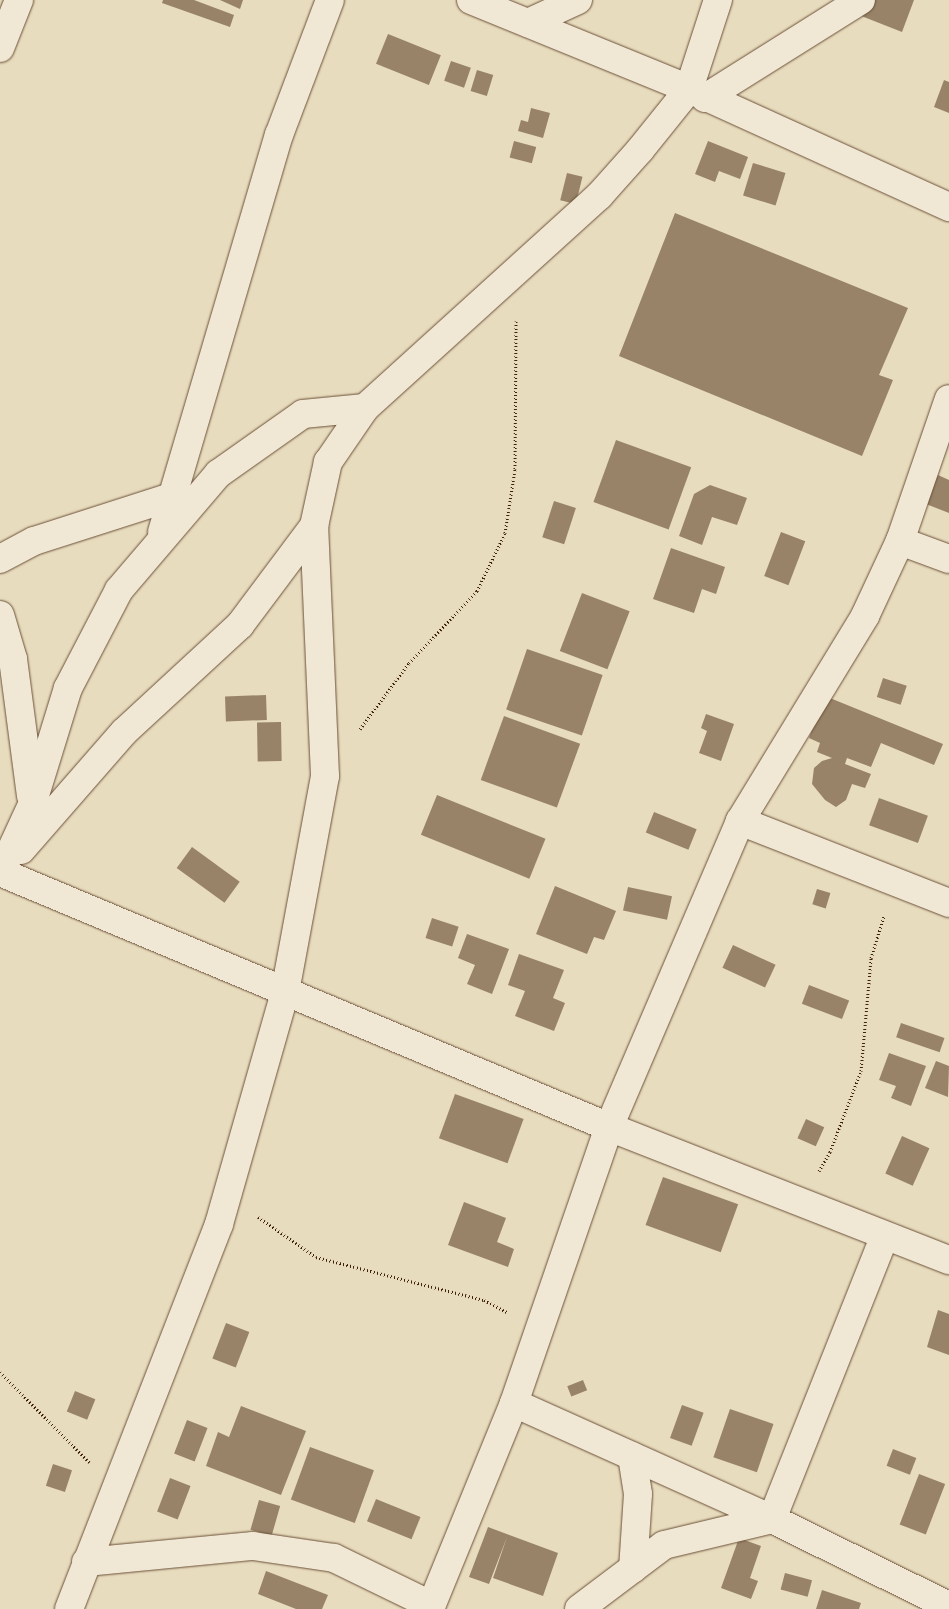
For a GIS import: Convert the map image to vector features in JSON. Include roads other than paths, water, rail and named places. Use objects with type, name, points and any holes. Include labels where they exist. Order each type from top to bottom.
[{"type":"street","points":[[0,48],[19,0]]},
{"type":"street","points":[[159,543],[278,135],[330,0]]},
{"type":"street","points":[[471,0],[697,93],[949,206]]},
{"type":"street","points":[[528,23],[578,0]]},
{"type":"street","points":[[697,93],[718,0]]},
{"type":"street","points":[[69,1609],[113,1488],[218,1224],[285,992],[325,776],[314,526],[328,462],[365,408],[599,196],[697,93],[861,0]]},
{"type":"street","points":[[86,1562],[253,1546],[334,1558],[430,1607],[514,1403],[609,1127],[740,821],[865,616],[900,541],[949,399]]},
{"type":"street","points":[[0,873],[32,805],[68,688],[119,590],[218,474],[303,414],[365,408]]},
{"type":"street","points":[[0,559],[34,541],[174,496]]},
{"type":"street","points":[[0,873],[124,732],[240,625],[314,526]]},
{"type":"street","points":[[900,541],[949,559]]},
{"type":"street","points":[[0,614],[13,658],[32,805]]},
{"type":"street","points":[[740,821],[949,903]]},
{"type":"street","points":[[0,873],[609,1127],[884,1237],[949,1260]]},
{"type":"street","points":[[772,1519],[884,1237]]},
{"type":"street","points":[[514,1403],[772,1519],[949,1606]]},
{"type":"street","points":[[632,1456],[638,1494],[633,1569]]},
{"type":"street","points":[[579,1609],[664,1545],[772,1519]]}]
